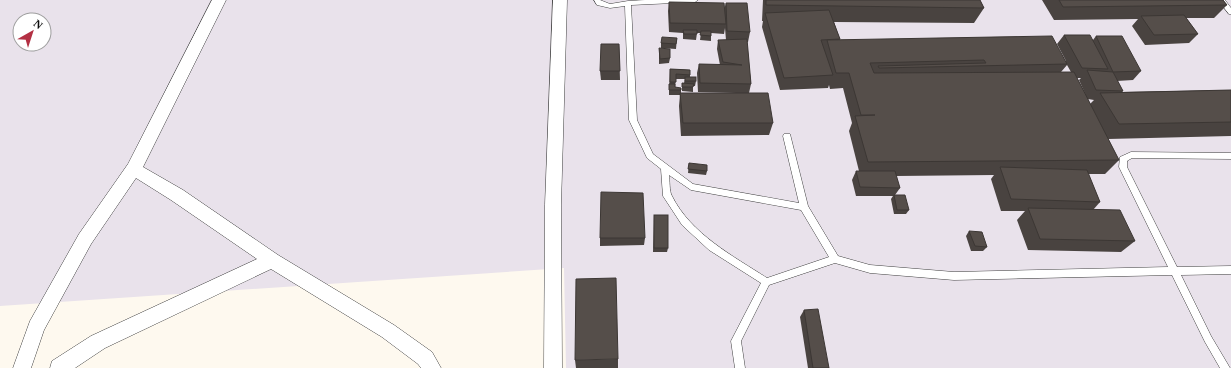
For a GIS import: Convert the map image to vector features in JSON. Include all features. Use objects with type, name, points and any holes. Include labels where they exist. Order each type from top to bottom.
[{"type":"street","points":[[22,368],[36,327],[85,239],[134,169],[219,0]]},
{"type":"street","points":[[553,368],[553,205],[560,0]]},
{"type":"street","points":[[134,169],[176,195],[272,260],[388,331],[425,358],[432,368]]},
{"type":"street","points":[[59,368],[98,342],[272,260]]},
{"type":"lane","points":[[597,0],[598,3],[610,6],[628,3],[695,0]]},
{"type":"lane","points":[[1221,0],[1231,12]]},
{"type":"lane","points":[[628,3],[633,120],[650,156],[691,187],[804,207]]},
{"type":"lane","points":[[787,136],[804,207],[835,259]]},
{"type":"lane","points":[[1225,368],[1208,339],[1176,271],[1123,167],[1123,159],[1131,155],[1231,156]]},
{"type":"lane","points":[[666,168],[667,196],[685,222],[712,247],[766,282]]},
{"type":"lane","points":[[740,368],[736,341],[766,282],[835,259],[870,269],[954,276],[1231,270]]},
{"type":"shaded area","points":[[0,0],[1231,0],[1231,368],[566,368],[564,268],[0,306]]},
{"type":"building","points":[[766,0],[980,0],[984,8],[766,5]]},
{"type":"building","points":[[1059,0],[1223,0],[1227,5],[1063,7]]},
{"type":"building","points":[[669,2],[724,3],[726,24],[670,23]]},
{"type":"building","points":[[726,3],[747,3],[750,32],[727,31]]},
{"type":"building","points":[[829,10],[840,39],[821,40],[833,75],[784,78],[765,13]]},
{"type":"building","points":[[1184,15],[1198,34],[1154,35],[1141,16]]},
{"type":"building","points":[[683,30],[697,30],[697,34],[684,34]]},
{"type":"building","points":[[701,31],[711,31],[711,36],[700,35]]},
{"type":"building","points":[[1064,35],[1090,35],[1108,69],[1082,68]]},
{"type":"building","points":[[1052,36],[1067,64],[879,68],[878,66],[986,63],[984,60],[870,63],[874,73],[1074,72],[1119,160],[868,162],[855,116],[875,115],[861,115],[849,73],[836,73],[827,40]]},
{"type":"building","points":[[1096,36],[1122,36],[1141,71],[1113,72]]},
{"type":"building","points":[[662,37],[677,38],[676,44],[661,43]]},
{"type":"building","points":[[747,39],[751,84],[700,83],[699,64],[742,65],[723,62],[718,40]]},
{"type":"building","points":[[601,44],[619,44],[620,71],[600,71]]},
{"type":"building","points":[[659,48],[670,49],[670,58],[660,59]]},
{"type":"building","points":[[670,69],[690,70],[690,75],[676,74],[676,82],[670,82]]},
{"type":"building","points":[[1087,70],[1113,72],[1123,91],[1096,90]]},
{"type":"building","points":[[685,77],[696,77],[696,81],[685,81]]},
{"type":"building","points":[[682,83],[694,84],[693,87],[682,87]]},
{"type":"building","points":[[669,84],[675,84],[675,87],[681,88],[681,90],[669,90]]},
{"type":"building","points":[[1231,90],[1231,122],[1119,124],[1100,93]]},
{"type":"building","points":[[680,93],[768,93],[773,123],[683,123]]},
{"type":"building","points":[[689,163],[707,165],[707,171],[688,169]]},
{"type":"building","points":[[1000,167],[1087,170],[1100,202],[1011,199]]},
{"type":"building","points":[[856,171],[895,171],[900,188],[860,187]]},
{"type":"building","points":[[601,192],[643,193],[645,238],[600,238]]},
{"type":"building","points":[[894,195],[905,195],[909,210],[897,210]]},
{"type":"building","points":[[1028,208],[1120,210],[1135,241],[1040,239]]},
{"type":"building","points":[[654,215],[668,215],[668,248],[654,248]]},
{"type":"building","points":[[969,231],[982,232],[987,247],[975,246]]},
{"type":"building","points":[[616,278],[618,359],[575,360],[576,279]]},
{"type":"building","points":[[818,309],[829,368],[813,368],[804,310]]}]
